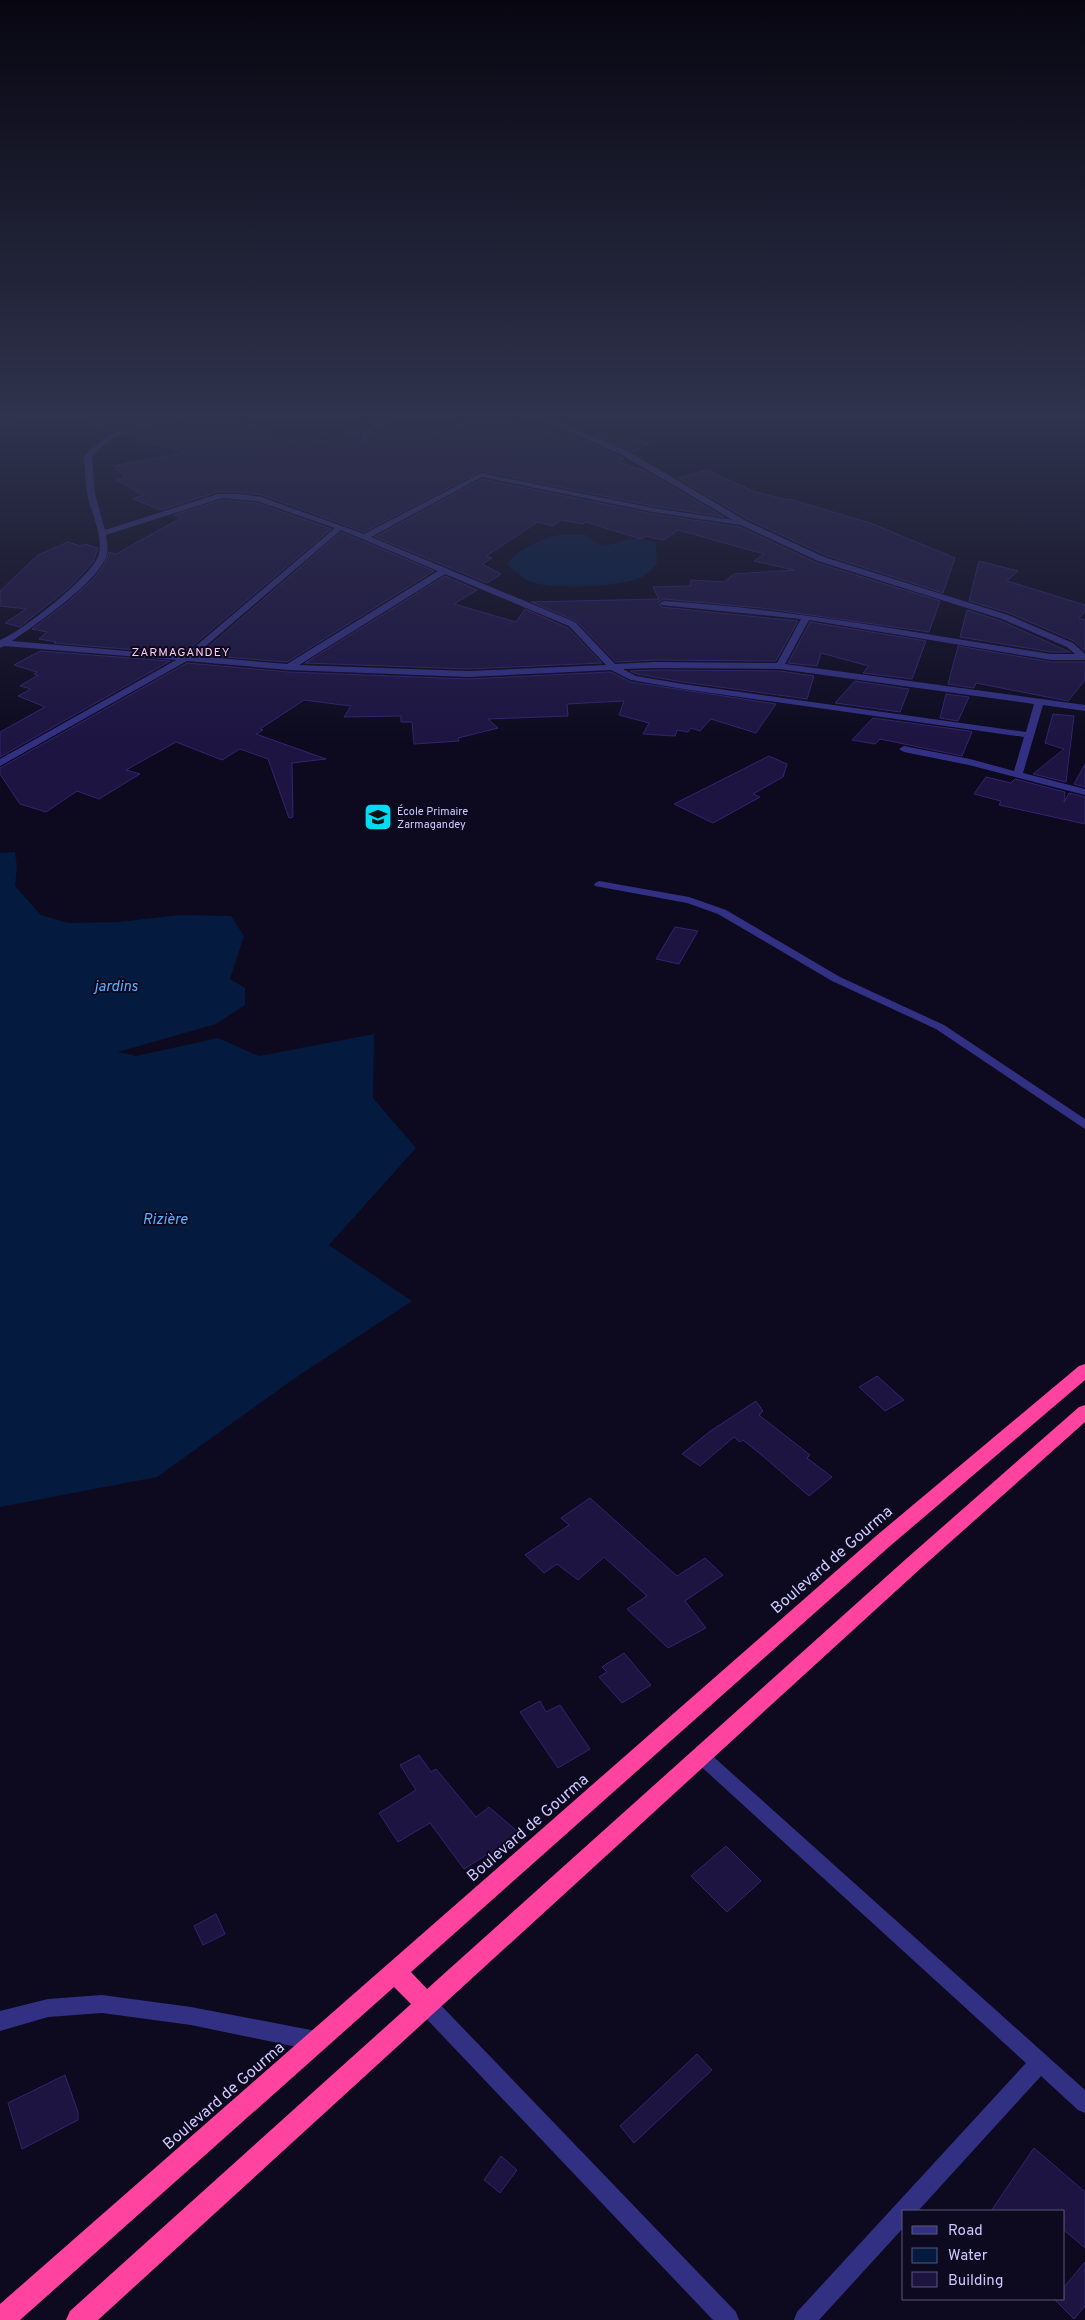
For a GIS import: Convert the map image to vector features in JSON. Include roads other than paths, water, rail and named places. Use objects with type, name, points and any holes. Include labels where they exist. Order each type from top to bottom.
[{"type":"highway","name":"Boulevard de Gourma","points":[[1,2320],[883,1541],[1085,1370]]},
{"type":"highway","points":[[79,2320],[913,1564],[1085,1412]]},
{"type":"highway","points":[[395,1972],[426,2004]]},
{"type":"street","points":[[1,644],[60,601],[83,581],[102,557],[102,528]]},
{"type":"street","points":[[103,533],[118,528]]},
{"type":"street","points":[[0,763],[188,657],[339,528]]},
{"type":"street","points":[[343,528],[572,624],[614,668],[634,678],[1028,735]]},
{"type":"street","points":[[365,538],[383,528]]},
{"type":"street","points":[[752,528],[821,560],[996,614],[1031,627],[1070,645],[1084,657]]},
{"type":"street","points":[[289,667],[445,570]]},
{"type":"street","points":[[664,603],[740,608],[844,621],[1051,657],[1084,657]]},
{"type":"street","points":[[780,666],[806,617]]},
{"type":"street","points":[[1,644],[188,657],[289,667],[468,674],[655,665],[780,666],[1085,708]]},
{"type":"street","points":[[1018,775],[1039,702]]},
{"type":"street","points":[[904,750],[970,762],[1085,792]]},
{"type":"street","points":[[599,884],[689,900],[722,912],[836,979],[940,1027],[1085,1125]]},
{"type":"street","points":[[701,1756],[1085,2103]]},
{"type":"street","points":[[0,2021],[48,2008],[102,2004],[191,2016],[316,2040]]},
{"type":"street","points":[[426,2004],[728,2320]]},
{"type":"street","points":[[905,2210],[1040,2062]]},
{"type":"street","points":[[804,2320],[902,2213]]},
{"type":"water","points":[[558,535],[586,535],[593,541],[605,545],[635,539],[656,543],[657,564],[644,576],[632,580],[604,585],[570,587],[531,582],[518,574],[507,563],[530,545]]},
{"type":"water","name":"Rizière","points":[[15,852],[17,867],[15,886],[41,915],[68,923],[118,922],[180,915],[231,916],[244,936],[230,979],[245,988],[245,1005],[216,1024],[118,1052],[136,1056],[218,1038],[259,1056],[374,1034],[373,1098],[416,1148],[329,1245],[412,1301],[295,1378],[157,1477],[0,1507],[0,853]]},
{"type":"place","name":"École Primaire Zarmagandey","points":[[378,817]]},
{"type":"district","name":"ZARMAGANDEY","points":[[181,652]]},
{"type":"water label","name":"jardins","points":[[116,986]]}]
